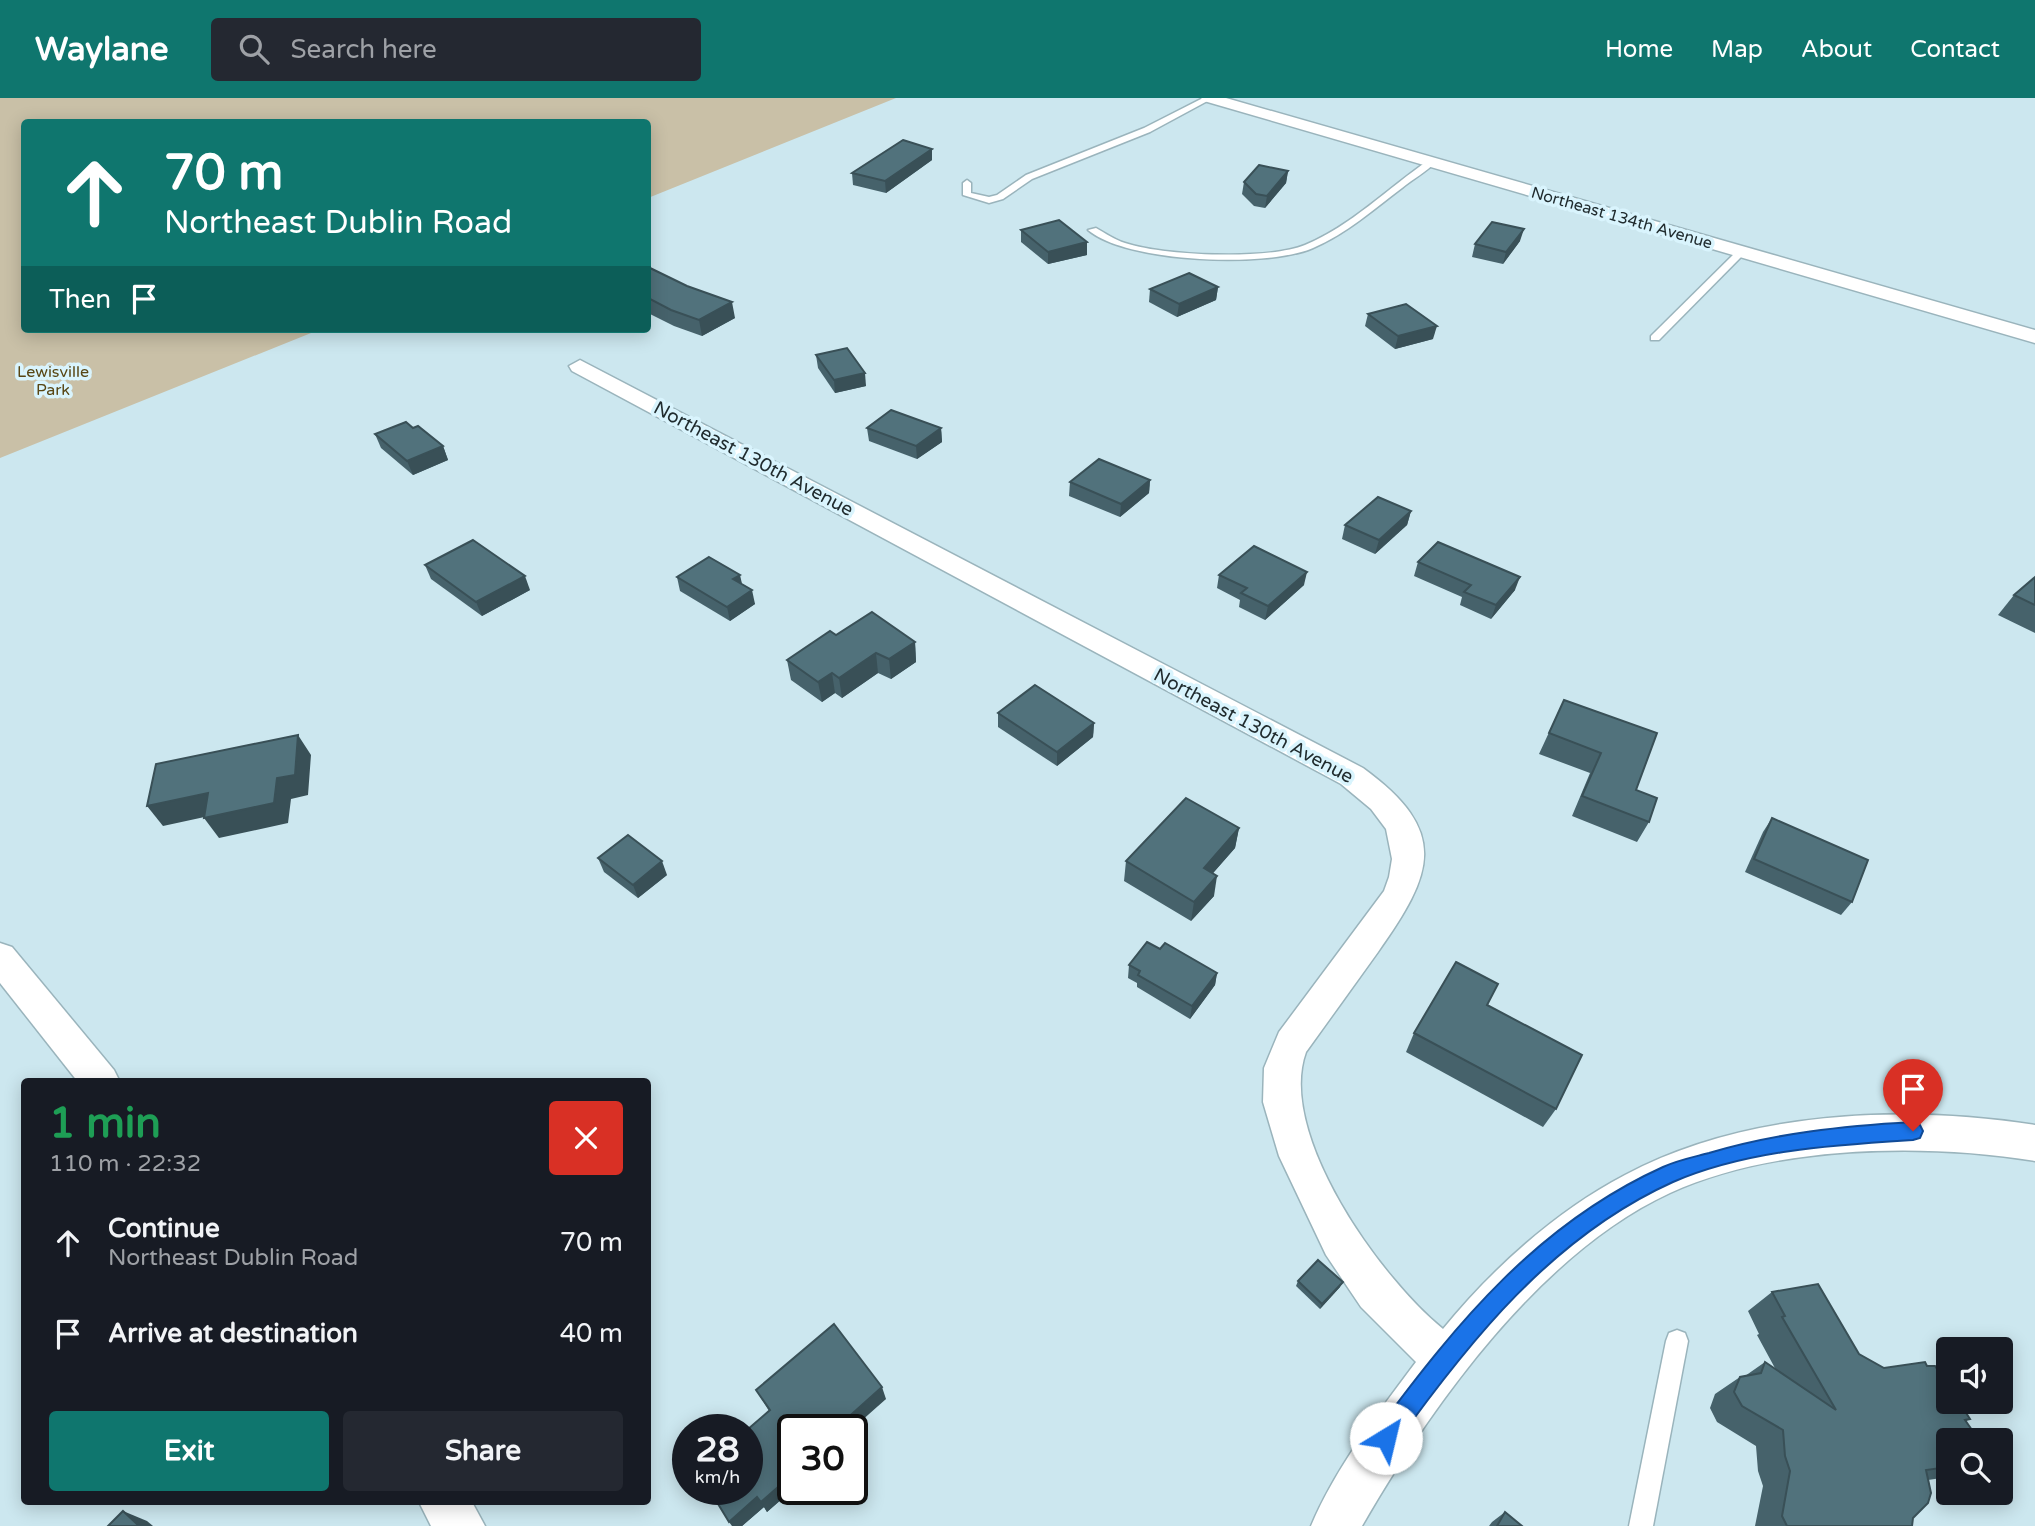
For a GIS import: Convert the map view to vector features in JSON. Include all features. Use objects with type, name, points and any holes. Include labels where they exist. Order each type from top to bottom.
[{"type":"street","name":"Northeast 134th Avenue","points":[[1209,98],[2035,337]]},
{"type":"street","name":"Northeast 130th Avenue","points":[[580,366],[1352,776],[1373,791],[1392,811],[1404,831],[1410,855],[1407,877],[1398,897],[1292,1043],[1283,1063],[1280,1084],[1284,1115],[1331,1227],[1377,1292],[1444,1357]]},
{"type":"street","points":[[0,957],[98,1078]]},
{"type":"street","points":[[1335,1526],[1386,1438],[1444,1357],[1525,1271],[1602,1209],[1670,1174],[1748,1150],[1828,1136],[1913,1131],[2005,1137],[2035,1143]]},
{"type":"street","points":[[444,1505],[461,1526]]},
{"type":"lane","points":[[967,183],[967,195],[989,200],[1000,197],[1029,177],[1147,130],[1209,98]]},
{"type":"lane","points":[[1093,230],[1119,244],[1153,252],[1282,253],[1307,247],[1357,218],[1400,182],[1432,162]]},
{"type":"lane","points":[[1655,338],[1742,251]]},
{"type":"lane","points":[[1641,1526],[1677,1341]]},
{"type":"green space","name":"Lewisville Park","points":[[0,98],[896,98],[651,197],[651,119],[21,119],[21,333],[311,333],[0,458]]},
{"type":"building","points":[[903,140],[932,149],[885,181],[852,173]]},
{"type":"building","points":[[1259,165],[1288,171],[1267,196],[1256,194],[1244,182]]},
{"type":"building","points":[[1059,220],[1087,242],[1048,252],[1021,230]]},
{"type":"building","points":[[1492,222],[1524,229],[1506,252],[1475,244]]},
{"type":"building","points":[[651,268],[687,286],[732,302],[699,320],[651,300]]},
{"type":"building","points":[[1189,273],[1218,287],[1179,304],[1150,289]]},
{"type":"building","points":[[1406,304],[1437,326],[1398,336],[1368,314]]},
{"type":"building","points":[[847,348],[865,373],[834,380],[816,355]]},
{"type":"building","points":[[891,410],[941,428],[916,446],[867,428]]},
{"type":"building","points":[[406,422],[413,428],[418,426],[443,446],[407,461],[375,434]]},
{"type":"building","points":[[1099,459],[1150,480],[1121,504],[1070,482]]},
{"type":"building","points":[[1378,497],[1411,511],[1379,540],[1345,525]]},
{"type":"building","points":[[473,540],[525,576],[476,602],[425,565]]},
{"type":"building","points":[[1438,542],[1520,577],[1496,605],[1464,592],[1471,585],[1418,562]]},
{"type":"building","points":[[1254,546],[1307,572],[1268,606],[1241,593],[1247,588],[1219,575]]},
{"type":"building","points":[[709,557],[740,575],[733,579],[752,590],[727,607],[677,577]]},
{"type":"building","points":[[2035,577],[2035,605],[2014,595]]},
{"type":"building","points":[[872,612],[915,642],[889,659],[876,653],[839,678],[832,673],[818,682],[787,660],[830,631],[836,635]]},
{"type":"building","points":[[1035,685],[1094,723],[1057,752],[998,713]]},
{"type":"building","points":[[1564,700],[1657,733],[1636,790],[1657,798],[1649,822],[1582,796],[1601,753],[1549,733]]},
{"type":"building","points":[[298,735],[295,775],[277,778],[274,803],[204,818],[208,793],[147,806],[156,764]]},
{"type":"building","points":[[1186,798],[1239,828],[1204,868],[1217,876],[1194,902],[1126,861]]},
{"type":"building","points":[[1772,818],[1868,860],[1852,902],[1754,859]]},
{"type":"building","points":[[628,835],[662,861],[633,885],[598,858]]},
{"type":"building","points":[[1147,942],[1160,949],[1165,943],[1217,973],[1192,1006],[1138,975],[1140,971],[1129,965]]},
{"type":"building","points":[[1456,962],[1498,984],[1487,1005],[1582,1055],[1556,1109],[1414,1033]]},
{"type":"building","points":[[1318,1260],[1343,1282],[1322,1304],[1298,1281]]},
{"type":"building","points":[[1818,1284],[1859,1354],[1884,1368],[1925,1362],[1927,1366],[1935,1366],[1936,1414],[1967,1414],[1970,1419],[1965,1420],[1971,1428],[1936,1428],[1936,1469],[1926,1470],[1931,1493],[1928,1503],[1913,1518],[1912,1526],[1787,1526],[1782,1516],[1790,1471],[1785,1456],[1783,1430],[1742,1406],[1734,1392],[1740,1377],[1761,1373],[1765,1362],[1836,1410],[1782,1317],[1785,1316],[1772,1292]]},
{"type":"building","points":[[834,1324],[882,1387],[852,1414],[777,1414],[777,1488],[763,1500],[763,1416],[770,1410],[756,1390]]},
{"type":"building","points":[[719,1505],[748,1505],[729,1522]]},
{"type":"building","points":[[123,1511],[139,1526],[108,1526]]},
{"type":"building","points":[[1505,1512],[1522,1526],[1497,1526]]},
{"type":"route","points":[[1386,1438],[1444,1357],[1494,1301],[1525,1271],[1602,1209],[1670,1174],[1748,1150],[1828,1136],[1913,1131]]}]
